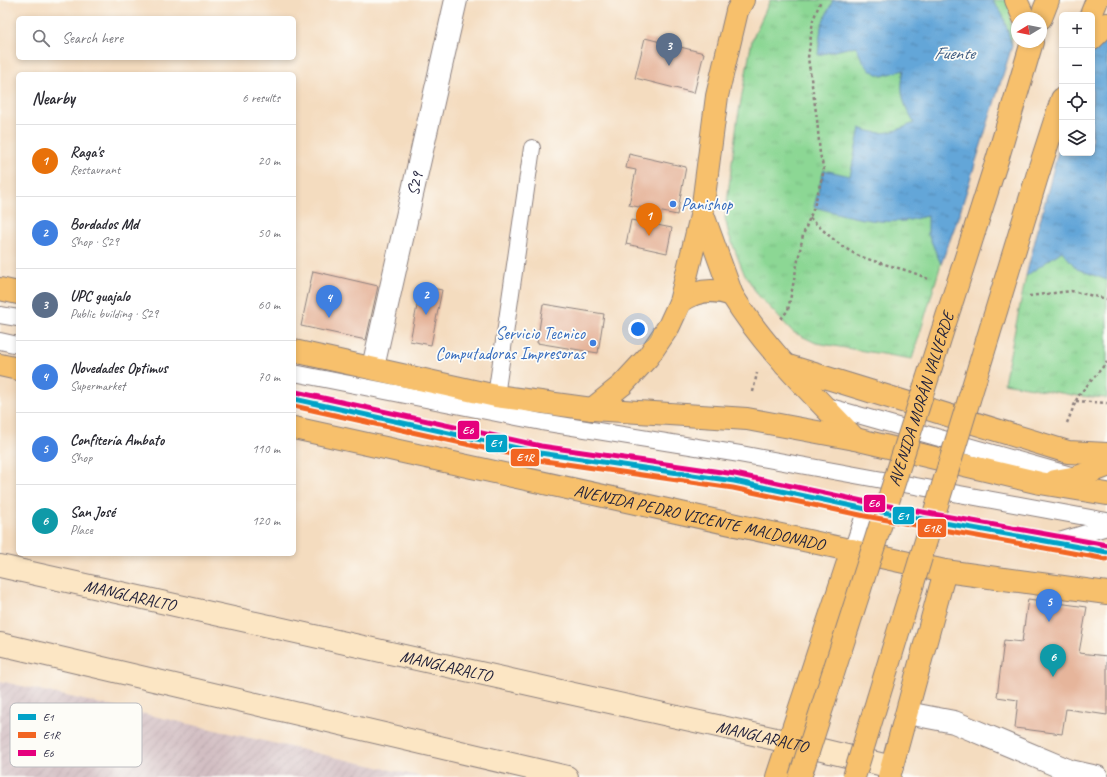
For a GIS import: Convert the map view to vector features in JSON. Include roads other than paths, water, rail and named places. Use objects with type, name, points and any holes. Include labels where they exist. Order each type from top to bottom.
[{"type":"main road","points":[[592,409],[622,385],[648,357],[669,326],[680,302],[702,212],[717,96],[737,11],[743,0]]},
{"type":"main road","points":[[1016,0],[1021,12]]},
{"type":"main road","points":[[1043,12],[1048,0]]},
{"type":"main road","points":[[1092,12],[1097,0]]},
{"type":"main road","points":[[1095,36],[1107,24]]},
{"type":"main road","name":"AVENIDA MORÁN VALVERDE","points":[[800,777],[998,157],[1030,48]]},
{"type":"main road","points":[[854,777],[1059,108]]},
{"type":"main road","points":[[702,212],[732,295],[764,341],[855,439]]},
{"type":"main road","points":[[0,289],[16,293]]},
{"type":"main road","points":[[680,302],[688,296],[705,291],[723,292],[732,295]]},
{"type":"main road","points":[[296,351],[372,367],[496,396],[592,409],[747,419],[855,439],[1040,483],[1107,494]]},
{"type":"main road","points":[[785,365],[1056,449],[1083,454],[1107,454]]},
{"type":"main road","points":[[0,366],[16,369]]},
{"type":"main road","name":"AVENIDA PEDRO VICENTE MALDONADO","points":[[296,428],[945,571],[1107,593]]},
{"type":"main road","points":[[1040,483],[1077,477],[1107,466]]},
{"type":"main road","points":[[776,777],[789,742],[852,550]]},
{"type":"main road","name":"MANGLARALTO","points":[[0,566],[789,742],[891,772]]},
{"type":"main road","points":[[891,772],[945,571]]},
{"type":"main road","points":[[0,644],[567,777]]},
{"type":"street","name":"S29","points":[[372,367],[456,0]]},
{"type":"street","points":[[907,713],[954,722],[1070,771],[1097,777]]},
{"type":"lane","points":[[496,396],[532,148]]},
{"type":"lane","points":[[0,314],[16,318]]},
{"type":"lane","points":[[0,341],[16,345]]},
{"type":"lane","points":[[296,373],[542,422],[740,454],[1107,521]]},
{"type":"lane","points":[[296,399],[540,453],[734,481],[866,509],[1107,552]]},
{"type":"lane","points":[[823,405],[1077,477]]},
{"type":"lane","points":[[542,422],[592,409]]},
{"type":"lane","points":[[852,550],[866,509]]},
{"type":"lane","points":[[1052,543],[1107,526]]},
{"type":"water","name":"Fuente","points":[[833,0],[992,0],[1003,15],[1011,48],[959,215],[941,264],[928,234],[928,216],[892,222],[859,218],[814,207],[824,170],[850,176],[860,128],[881,133],[900,129],[914,123],[903,98],[902,85],[904,70],[882,76],[872,71],[865,65],[856,46],[818,55],[821,26]]},
{"type":"water","points":[[1107,27],[1107,280],[1077,269],[1062,251],[1026,276],[1059,148],[1059,156],[1095,156],[1095,47]]},
{"type":"place","name":"UPC guajalo","points":[[669,66]]},
{"type":"place","name":"Panishop","points":[[673,204]]},
{"type":"place","name":"Raga's","points":[[649,236]]},
{"type":"place","name":"Bordados Md","points":[[426,315]]},
{"type":"place","name":"Novedades Optimus","points":[[329,318]]},
{"type":"place","name":"Servicio Tecnico Computadoras Impresoras","points":[[593,343]]},
{"type":"place","name":"Confitería Ambato","points":[[1049,622]]},
{"type":"place","name":"San José","points":[[1053,677]]}]
